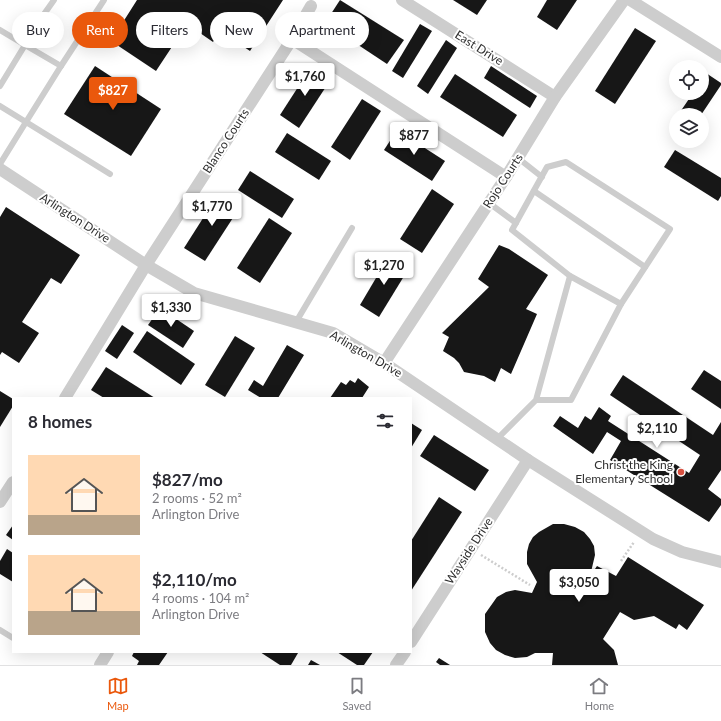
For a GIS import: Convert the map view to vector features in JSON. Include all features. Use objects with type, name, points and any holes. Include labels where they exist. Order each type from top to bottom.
[{"type":"street","name":"East Drive","points":[[402,0],[555,97]]},
{"type":"street","name":"Rojo Courts","points":[[384,363],[506,177],[555,97],[624,0]]},
{"type":"street","points":[[630,0],[721,57]]},
{"type":"street","name":"Blanco Courts","points":[[308,12],[311,6]]},
{"type":"street","name":"Blanco Courts","points":[[66,397],[146,265],[286,48]]},
{"type":"street","points":[[306,48],[506,177]]},
{"type":"street","name":"Arlington Drive","points":[[0,169],[146,265],[194,293],[333,333],[384,363],[528,460],[641,532],[682,552],[721,562]]},
{"type":"street","name":"Wayside Drive","points":[[412,640],[528,460]]},
{"type":"street","points":[[0,502],[12,484]]},
{"type":"street","points":[[100,665],[107,653]]},
{"type":"street","points":[[396,665],[404,653]]},
{"type":"lane","points":[[46,12],[54,0]]},
{"type":"lane","points":[[0,164],[104,0]]},
{"type":"lane","points":[[0,30],[12,37]]},
{"type":"lane","points":[[0,86],[24,48]]},
{"type":"lane","points":[[31,48],[61,66]]},
{"type":"lane","points":[[0,106],[110,174]]},
{"type":"lane","points":[[518,158],[542,177]]},
{"type":"lane","points":[[536,400],[571,400],[621,304],[670,229],[566,162],[547,167],[512,230],[570,276],[621,304]]},
{"type":"lane","points":[[534,191],[645,267]]},
{"type":"lane","points":[[489,203],[516,223]]},
{"type":"lane","points":[[296,322],[352,228]]},
{"type":"lane","points":[[497,439],[536,400],[570,276]]},
{"type":"lane","points":[[0,630],[12,637]]},
{"type":"path","points":[[621,560],[641,532]]},
{"type":"path","points":[[471,548],[530,585]]},
{"type":"building","points":[[137,0],[283,0],[267,25],[267,12],[210,12],[210,40],[202,34],[202,12],[136,12],[136,48],[171,48],[156,71],[122,48],[128,48],[128,14]]},
{"type":"building","points":[[340,0],[359,12],[332,12]]},
{"type":"building","points":[[453,0],[487,0],[477,15]]},
{"type":"building","points":[[547,0],[577,0],[557,30],[537,17]]},
{"type":"building","points":[[369,18],[404,40],[387,64],[363,48],[369,48]]},
{"type":"building","points":[[420,24],[432,31],[403,78],[392,71]]},
{"type":"building","points":[[635,28],[656,41],[615,104],[595,91]]},
{"type":"building","points":[[446,40],[457,48],[428,94],[417,86]]},
{"type":"building","points":[[95,66],[161,109],[131,156],[64,114]]},
{"type":"building","points":[[491,66],[537,96],[530,108],[484,78]]},
{"type":"building","points":[[311,67],[331,79],[299,128],[280,115]]},
{"type":"building","points":[[455,74],[517,115],[503,137],[440,97]]},
{"type":"building","points":[[709,75],[721,83],[706,108],[683,108],[688,100],[709,100]]},
{"type":"building","points":[[362,99],[381,111],[350,160],[331,147]]},
{"type":"building","points":[[397,130],[445,161],[432,181],[384,150]]},
{"type":"building","points":[[287,133],[331,161],[319,180],[275,152]]},
{"type":"building","points":[[675,150],[721,178],[721,196],[718,201],[664,167]]},
{"type":"building","points":[[250,171],[294,199],[282,218],[238,190]]},
{"type":"building","points":[[432,189],[454,204],[422,253],[400,239]]},
{"type":"building","points":[[219,193],[240,207],[205,261],[184,248]]},
{"type":"building","points":[[6,207],[80,255],[61,284],[51,278],[22,322],[39,333],[19,363],[2,352],[0,355],[0,217]]},
{"type":"building","points":[[269,218],[292,233],[260,283],[237,268]]},
{"type":"building","points":[[499,245],[509,249],[548,275],[526,309],[537,314],[511,374],[501,368],[495,382],[484,376],[464,372],[454,358],[443,351],[449,337],[442,333],[489,287],[478,279]]},
{"type":"building","points":[[389,256],[409,268],[379,317],[360,305]]},
{"type":"building","points":[[160,308],[194,331],[183,348],[148,325]]},
{"type":"building","points":[[122,325],[134,333],[117,359],[105,351]]},
{"type":"building","points":[[147,331],[195,364],[181,385],[133,352]]},
{"type":"building","points":[[235,336],[255,348],[225,397],[205,385]]},
{"type":"building","points":[[287,345],[304,355],[279,397],[259,397],[248,390],[254,380],[263,386]]},
{"type":"building","points":[[106,367],[153,397],[102,397],[91,390]]},
{"type":"building","points":[[704,370],[721,381],[721,409],[691,389]]},
{"type":"building","points":[[623,375],[713,435],[721,422],[721,470],[708,489],[721,499],[721,505],[709,522],[610,460],[621,441],[607,432],[593,454],[553,426],[560,416],[578,428],[585,416],[591,420],[599,407],[611,416],[608,421],[689,473],[700,455],[610,395]]},
{"type":"building","points":[[358,378],[369,387],[363,397],[331,397],[341,382],[346,385],[350,380],[355,383]]},
{"type":"building","points":[[0,391],[12,398],[12,408],[0,427]]},
{"type":"building","points":[[412,424],[422,430],[412,446]]},
{"type":"building","points":[[434,435],[489,470],[475,491],[420,456]]},
{"type":"building","points":[[439,497],[462,512],[412,589],[412,539]]},
{"type":"building","points":[[553,524],[564,524],[575,527],[584,532],[590,539],[594,546],[595,555],[591,572],[593,572],[597,566],[616,576],[628,557],[704,605],[687,630],[679,624],[676,629],[654,616],[634,620],[620,612],[603,639],[614,650],[618,665],[552,665],[553,653],[535,653],[527,657],[515,658],[505,655],[496,650],[490,643],[485,632],[485,614],[497,597],[506,592],[515,590],[532,593],[537,582],[527,564],[529,544],[533,537],[539,532]]},
{"type":"building","points":[[12,526],[12,539],[6,535]]},
{"type":"building","points":[[7,549],[12,552],[12,581],[0,574],[0,561]]},
{"type":"building","points":[[134,653],[167,653],[159,665],[137,665],[139,661],[132,656]]},
{"type":"building","points":[[262,653],[298,653],[291,665],[280,665]]},
{"type":"building","points":[[339,653],[372,653],[364,665],[357,665]]},
{"type":"building","points":[[439,658],[450,665],[440,665],[436,662]]},
{"type":"building","points":[[311,660],[320,665],[308,665]]},
{"type":"place","name":"Christ the King Elementary School","points":[[681,472]]}]
